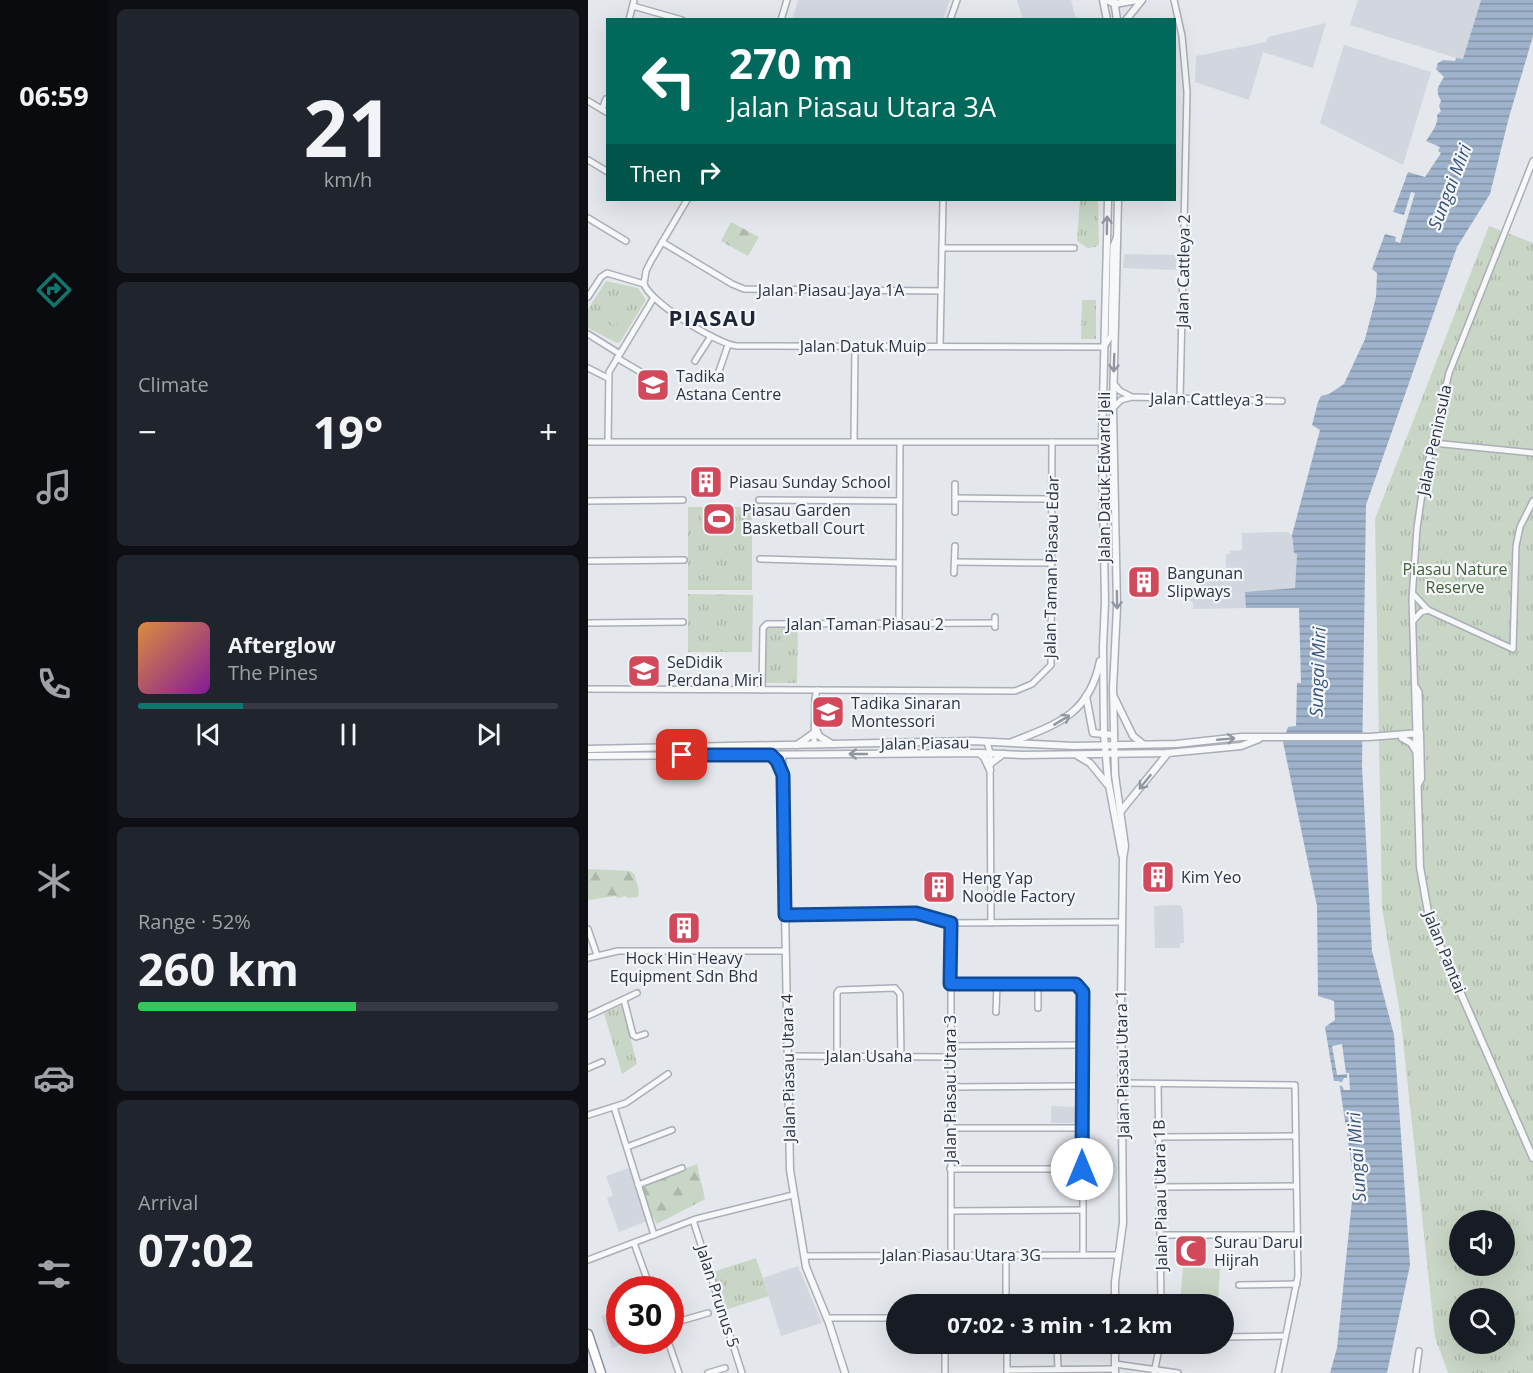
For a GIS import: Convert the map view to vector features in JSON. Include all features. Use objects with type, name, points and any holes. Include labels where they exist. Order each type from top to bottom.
[{"type":"highway","points":[[588,1335],[601,1373]]},
{"type":"street","points":[[782,18],[787,0]]},
{"type":"street","points":[[951,18],[957,0]]},
{"type":"street","points":[[1107,18],[1105,0],[1115,2],[1137,0]]},
{"type":"street","points":[[1128,18],[1142,0]]},
{"type":"street","name":"Jalan Cattleya 2","points":[[1174,0],[1182,36],[1187,92],[1180,399]]},
{"type":"street","points":[[1108,18],[1115,2]]},
{"type":"street","points":[[1115,2],[1117,18]]},
{"type":"street","points":[[630,18],[634,3],[676,18]]},
{"type":"street","points":[[588,101],[605,111]]},
{"type":"street","points":[[588,160],[606,171]]},
{"type":"street","name":"Jalan Peninsula","points":[[1418,735],[1415,726],[1413,594],[1417,528],[1424,480],[1449,373],[1533,161]]},
{"type":"street","points":[[588,297],[597,282],[607,273],[644,284],[646,271],[686,201]]},
{"type":"street","points":[[940,346],[943,201]]},
{"type":"street","name":"Jalan Datuk Edward Jeli","points":[[1105,754],[1102,442],[1108,201]]},
{"type":"street","name":"Jalan Datuk Edward Jeli","points":[[1114,754],[1113,694],[1118,607],[1113,383],[1119,201]]},
{"type":"street","points":[[588,218],[626,241]]},
{"type":"street","points":[[1104,347],[1111,336],[1113,246],[1118,235]]},
{"type":"street","name":"Jalan Piasau Jaya 1A","points":[[662,242],[744,289],[941,291]]},
{"type":"street","points":[[942,248],[1074,248]]},
{"type":"street","name":"Jalan Datuk Muip","points":[[644,284],[654,299],[728,345],[1104,347]]},
{"type":"street","points":[[608,442],[608,378],[654,299]]},
{"type":"street","points":[[588,334],[644,374]]},
{"type":"street","points":[[695,361],[711,336]]},
{"type":"street","points":[[718,374],[728,345]]},
{"type":"street","points":[[854,441],[855,346]]},
{"type":"street","points":[[588,368],[608,378]]},
{"type":"street","name":"Jalan Cattleya 3","points":[[1113,383],[1120,391],[1132,397]]},
{"type":"street","name":"Jalan Cattleya 3","points":[[1113,408],[1121,400],[1132,397],[1282,401]]},
{"type":"street","points":[[588,442],[1102,442],[1113,427]]},
{"type":"street","name":"Jalan Taman Piasau Edar","points":[[588,689],[1014,691],[1032,684],[1051,665],[1052,442]]},
{"type":"street","points":[[899,623],[900,443]]},
{"type":"street","points":[[1433,443],[1533,453]]},
{"type":"street","points":[[954,512],[955,484]]},
{"type":"street","points":[[955,498],[1052,499]]},
{"type":"street","points":[[588,501],[683,500]]},
{"type":"street","points":[[759,500],[898,501]]},
{"type":"street","points":[[1413,594],[1428,610],[1513,649],[1516,546],[1520,527],[1533,501]]},
{"type":"street","points":[[1104,559],[1116,543]]},
{"type":"street","points":[[954,573],[955,546]]},
{"type":"street","points":[[760,559],[898,563]]},
{"type":"street","points":[[588,561],[684,560]]},
{"type":"street","points":[[955,562],[1052,563]]},
{"type":"street","points":[[1413,621],[1421,612],[1428,610]]},
{"type":"street","points":[[588,622],[683,622]]},
{"type":"street","name":"Jalan Taman Piasau 2","points":[[762,690],[763,628],[767,624],[995,622]]},
{"type":"street","points":[[1009,744],[1052,726],[1072,714],[1086,696],[1098,674],[1103,647]]},
{"type":"street","points":[[1416,686],[1419,692],[1418,735],[1421,779],[1418,784]]},
{"type":"street","points":[[818,690],[815,698],[814,745],[822,754]]},
{"type":"street","points":[[1113,694],[1133,736],[1143,745]]},
{"type":"street","points":[[1086,696],[1091,729],[1096,735],[1114,735]]},
{"type":"street","points":[[1415,726],[1403,736],[1412,743],[1416,751]]},
{"type":"street","points":[[814,730],[832,745]]},
{"type":"street","points":[[796,745],[814,730]]},
{"type":"street","name":"Jalan Piasau","points":[[588,749],[973,741],[1009,744],[1143,745],[1241,738],[1373,736],[1380,738],[1418,735]]},
{"type":"street","name":"Jalan Pantai","points":[[1418,735],[1416,751],[1417,817],[1420,867],[1428,912],[1441,948],[1533,1158]]},
{"type":"street","points":[[990,753],[1168,753],[1241,746],[1266,738]]},
{"type":"street","points":[[941,754],[980,750],[980,745],[973,741]]},
{"type":"street","points":[[987,742],[990,753],[991,923]]},
{"type":"street","points":[[775,746],[782,755]]},
{"type":"street","points":[[645,748],[645,756]]},
{"type":"street","points":[[980,753],[990,765]]},
{"type":"street","name":"Jalan Piasau","points":[[588,756],[990,753]]},
{"type":"street","points":[[1121,812],[1168,753]]},
{"type":"street","points":[[771,755],[783,770],[800,754]]},
{"type":"street","points":[[990,765],[1006,754]]},
{"type":"street","points":[[1072,754],[1090,763],[1103,777],[1110,790]]},
{"type":"street","name":"Jalan Piasau Utara 1","points":[[1105,754],[1123,859]]},
{"type":"street","name":"Jalan Piasau Utara 1","points":[[1114,754],[1125,846],[1122,922],[1123,1223],[1115,1294]]},
{"type":"street","name":"Jalan Piasau Utara 4","points":[[782,755],[790,1170],[804,1257],[845,1373]]},
{"type":"street","points":[[785,915],[916,913],[951,923],[1122,922]]},
{"type":"street","name":"Jalan Piasau Utara 3","points":[[951,923],[951,1256]]},
{"type":"street","points":[[588,929],[597,955]]},
{"type":"street","points":[[588,958],[618,951],[786,951]]},
{"type":"street","points":[[996,1012],[997,983]]},
{"type":"street","points":[[950,984],[1076,984],[1083,992],[1083,1255]]},
{"type":"street","points":[[1038,984],[1038,1008]]},
{"type":"street","points":[[837,1056],[837,993],[839,990],[895,988],[900,994],[901,1056]]},
{"type":"street","points":[[588,1016],[637,993]]},
{"type":"street","points":[[624,1000],[633,1035],[636,1037],[645,1034]]},
{"type":"street","points":[[950,1046],[1082,1045]]},
{"type":"street","name":"Jalan Usaha","points":[[788,1056],[950,1057]]},
{"type":"street","points":[[588,1068],[602,1062]]},
{"type":"street","points":[[588,1115],[626,1102],[668,1074]]},
{"type":"street","points":[[1123,1083],[1295,1085],[1299,1276],[1278,1373]]},
{"type":"street","name":"Jalan Piaau Utara 1B","points":[[1158,1084],[1161,1294]]},
{"type":"street","points":[[950,1087],[1082,1086]]},
{"type":"street","points":[[614,1107],[654,1235]]},
{"type":"street","points":[[950,1128],[1082,1128]]},
{"type":"street","points":[[627,1147],[672,1130]]},
{"type":"street","points":[[1160,1137],[1296,1136]]},
{"type":"street","points":[[638,1185],[682,1168]]},
{"type":"street","points":[[950,1170],[1082,1169]]},
{"type":"street","points":[[1161,1187],[1296,1186]]},
{"type":"street","points":[[588,1260],[693,1220],[793,1195]]},
{"type":"street","points":[[951,1211],[1082,1210]]},
{"type":"street","name":"Jalan Prunus 5","points":[[693,1220],[742,1373]]},
{"type":"street","points":[[1161,1235],[1297,1235]]},
{"type":"street","points":[[634,1243],[646,1276]]},
{"type":"street","name":"Jalan Piasau Utara 3G","points":[[804,1257],[1118,1255]]},
{"type":"street","points":[[1006,1256],[1006,1294]]},
{"type":"street","points":[[1239,1285],[1297,1284]]},
{"type":"street","points":[[684,1320],[708,1313]]},
{"type":"street","points":[[826,1318],[886,1318]]},
{"type":"street","points":[[1234,1337],[1285,1336]]},
{"type":"street","points":[[1416,1373],[1419,1351]]},
{"type":"street","points":[[672,1354],[679,1373]]},
{"type":"street","points":[[945,1354],[945,1373]]},
{"type":"street","points":[[1007,1354],[1007,1372],[1115,1369],[1178,1373]]},
{"type":"street","points":[[1057,1354],[1058,1369]]},
{"type":"street","points":[[1155,1371],[1158,1354]]},
{"type":"street","points":[[708,1373],[725,1368]]},
{"type":"shaded area","points":[[798,0],[950,0],[943,18],[793,18]]},
{"type":"shaded area","points":[[1017,0],[1071,0],[1076,18],[1023,18]]},
{"type":"shaded area","points":[[1358,0],[1481,0],[1463,60],[1350,25]]},
{"type":"shaded area","points":[[1326,23],[1313,68],[1263,52],[1249,100],[1195,82],[1196,56],[1266,42],[1268,37]]},
{"type":"shaded area","points":[[1344,45],[1431,72],[1403,165],[1320,123]]},
{"type":"shaded area","points":[[1124,254],[1177,255],[1176,270],[1123,268]]},
{"type":"shaded area","points":[[1286,532],[1292,535],[1294,552],[1297,553],[1295,588],[1246,592],[1246,608],[1193,609],[1190,589],[1199,588],[1199,576],[1226,575],[1226,554],[1230,554],[1230,551],[1242,550],[1242,533]]},
{"type":"shaded area","points":[[1180,905],[1183,910],[1184,943],[1180,943],[1180,948],[1155,948],[1154,906]]},
{"type":"shaded area","points":[[1051,1106],[1078,1107],[1077,1123],[1051,1123]]},
{"type":"shaded area","points":[[629,1168],[647,1221],[619,1232],[607,1198],[613,1195],[606,1176]]},
{"type":"shaded area","points":[[798,1266],[822,1323],[781,1336],[763,1278]]},
{"type":"shaded area","points":[[606,1314],[606,1331],[601,1316]]},
{"type":"green space","points":[[1080,201],[1098,201],[1099,244],[1088,248],[1077,241]]},
{"type":"green space","points":[[731,222],[759,237],[748,256],[721,241]]},
{"type":"green space","name":"Piasau Nature Reserve","points":[[1489,226],[1533,243],[1533,1373],[1448,1373],[1435,1337],[1400,1013],[1382,908],[1375,519]]},
{"type":"green space","points":[[606,281],[638,288],[646,300],[620,342],[617,343],[588,328],[588,309]]},
{"type":"green space","points":[[615,298],[628,307],[616,326],[599,316],[607,303],[610,305]]},
{"type":"green space","points":[[1082,300],[1096,300],[1096,339],[1081,339]]},
{"type":"green space","points":[[688,507],[752,507],[752,590],[688,590]]},
{"type":"green space","points":[[688,594],[753,595],[752,652],[688,652]]},
{"type":"green space","points":[[765,623],[798,624],[797,683],[764,683]]},
{"type":"green space","points":[[588,869],[630,871],[635,875],[639,891],[638,897],[619,898],[615,896],[588,900]]},
{"type":"green space","points":[[622,1005],[637,1064],[622,1074],[604,1013]]},
{"type":"green space","points":[[697,1164],[705,1199],[657,1224],[650,1212],[642,1186]]},
{"type":"green space","points":[[756,1258],[769,1296],[725,1310],[713,1272]]},
{"type":"green space","points":[[1183,1267],[1220,1269],[1219,1294],[1181,1294]]},
{"type":"water","name":"Sungai Miri","points":[[1481,0],[1533,0],[1533,36],[1509,117],[1490,194],[1457,247],[1366,505],[1362,766],[1372,951],[1394,1035],[1410,1265],[1387,1373],[1330,1373],[1337,1348],[1354,1181],[1339,1081],[1334,1081],[1325,1027],[1335,1020],[1334,1001],[1318,996],[1317,906],[1283,742],[1288,727],[1296,726],[1297,683],[1301,683],[1299,608],[1246,608],[1245,592],[1295,588],[1297,554],[1294,553],[1292,535],[1320,430],[1312,425],[1318,402],[1321,396],[1329,394],[1344,384],[1365,339],[1376,297],[1377,273],[1372,269],[1408,172],[1425,177],[1441,153],[1438,151],[1440,147],[1426,141],[1441,111],[1438,91],[1444,77],[1436,69],[1438,63],[1443,60],[1463,59]]},
{"type":"pier","points":[[1411,192],[1415,193],[1400,243],[1395,241],[1396,237],[1382,233],[1390,211],[1404,215]]},
{"type":"pier","points":[[1342,1044],[1346,1073],[1349,1073],[1350,1090],[1344,1090],[1342,1086],[1334,1084],[1334,1082],[1342,1082],[1344,1078],[1347,1078],[1347,1074],[1337,1075],[1332,1046]]},
{"type":"place","name":"Tadika Astana Centre","points":[[653,385]]},
{"type":"place","name":"Piasau Sunday School","points":[[706,482]]},
{"type":"place","name":"Piasau Garden Basketball Court","points":[[719,519]]},
{"type":"place","name":"Bangunan Slipways","points":[[1144,582]]},
{"type":"place","name":"SeDidik Perdana Miri","points":[[644,671]]},
{"type":"place","name":"Tadika Sinaran Montessori","points":[[828,712]]},
{"type":"place","name":"Kim Yeo","points":[[1158,877]]},
{"type":"place","name":"Heng Yap Noodle Factory","points":[[939,887]]},
{"type":"place","name":"Hock Hin Heavy Equipment Sdn Bhd","points":[[684,928]]},
{"type":"place","name":"Surau Darul Hijrah","points":[[1191,1251]]},
{"type":"district","name":"PIASAU","points":[[713,318]]},
{"type":"route","points":[[682,755],[771,755],[777,761],[783,775],[785,915],[916,913],[951,923],[950,984],[1076,984],[1080,987],[1083,992],[1082,1169]]}]
